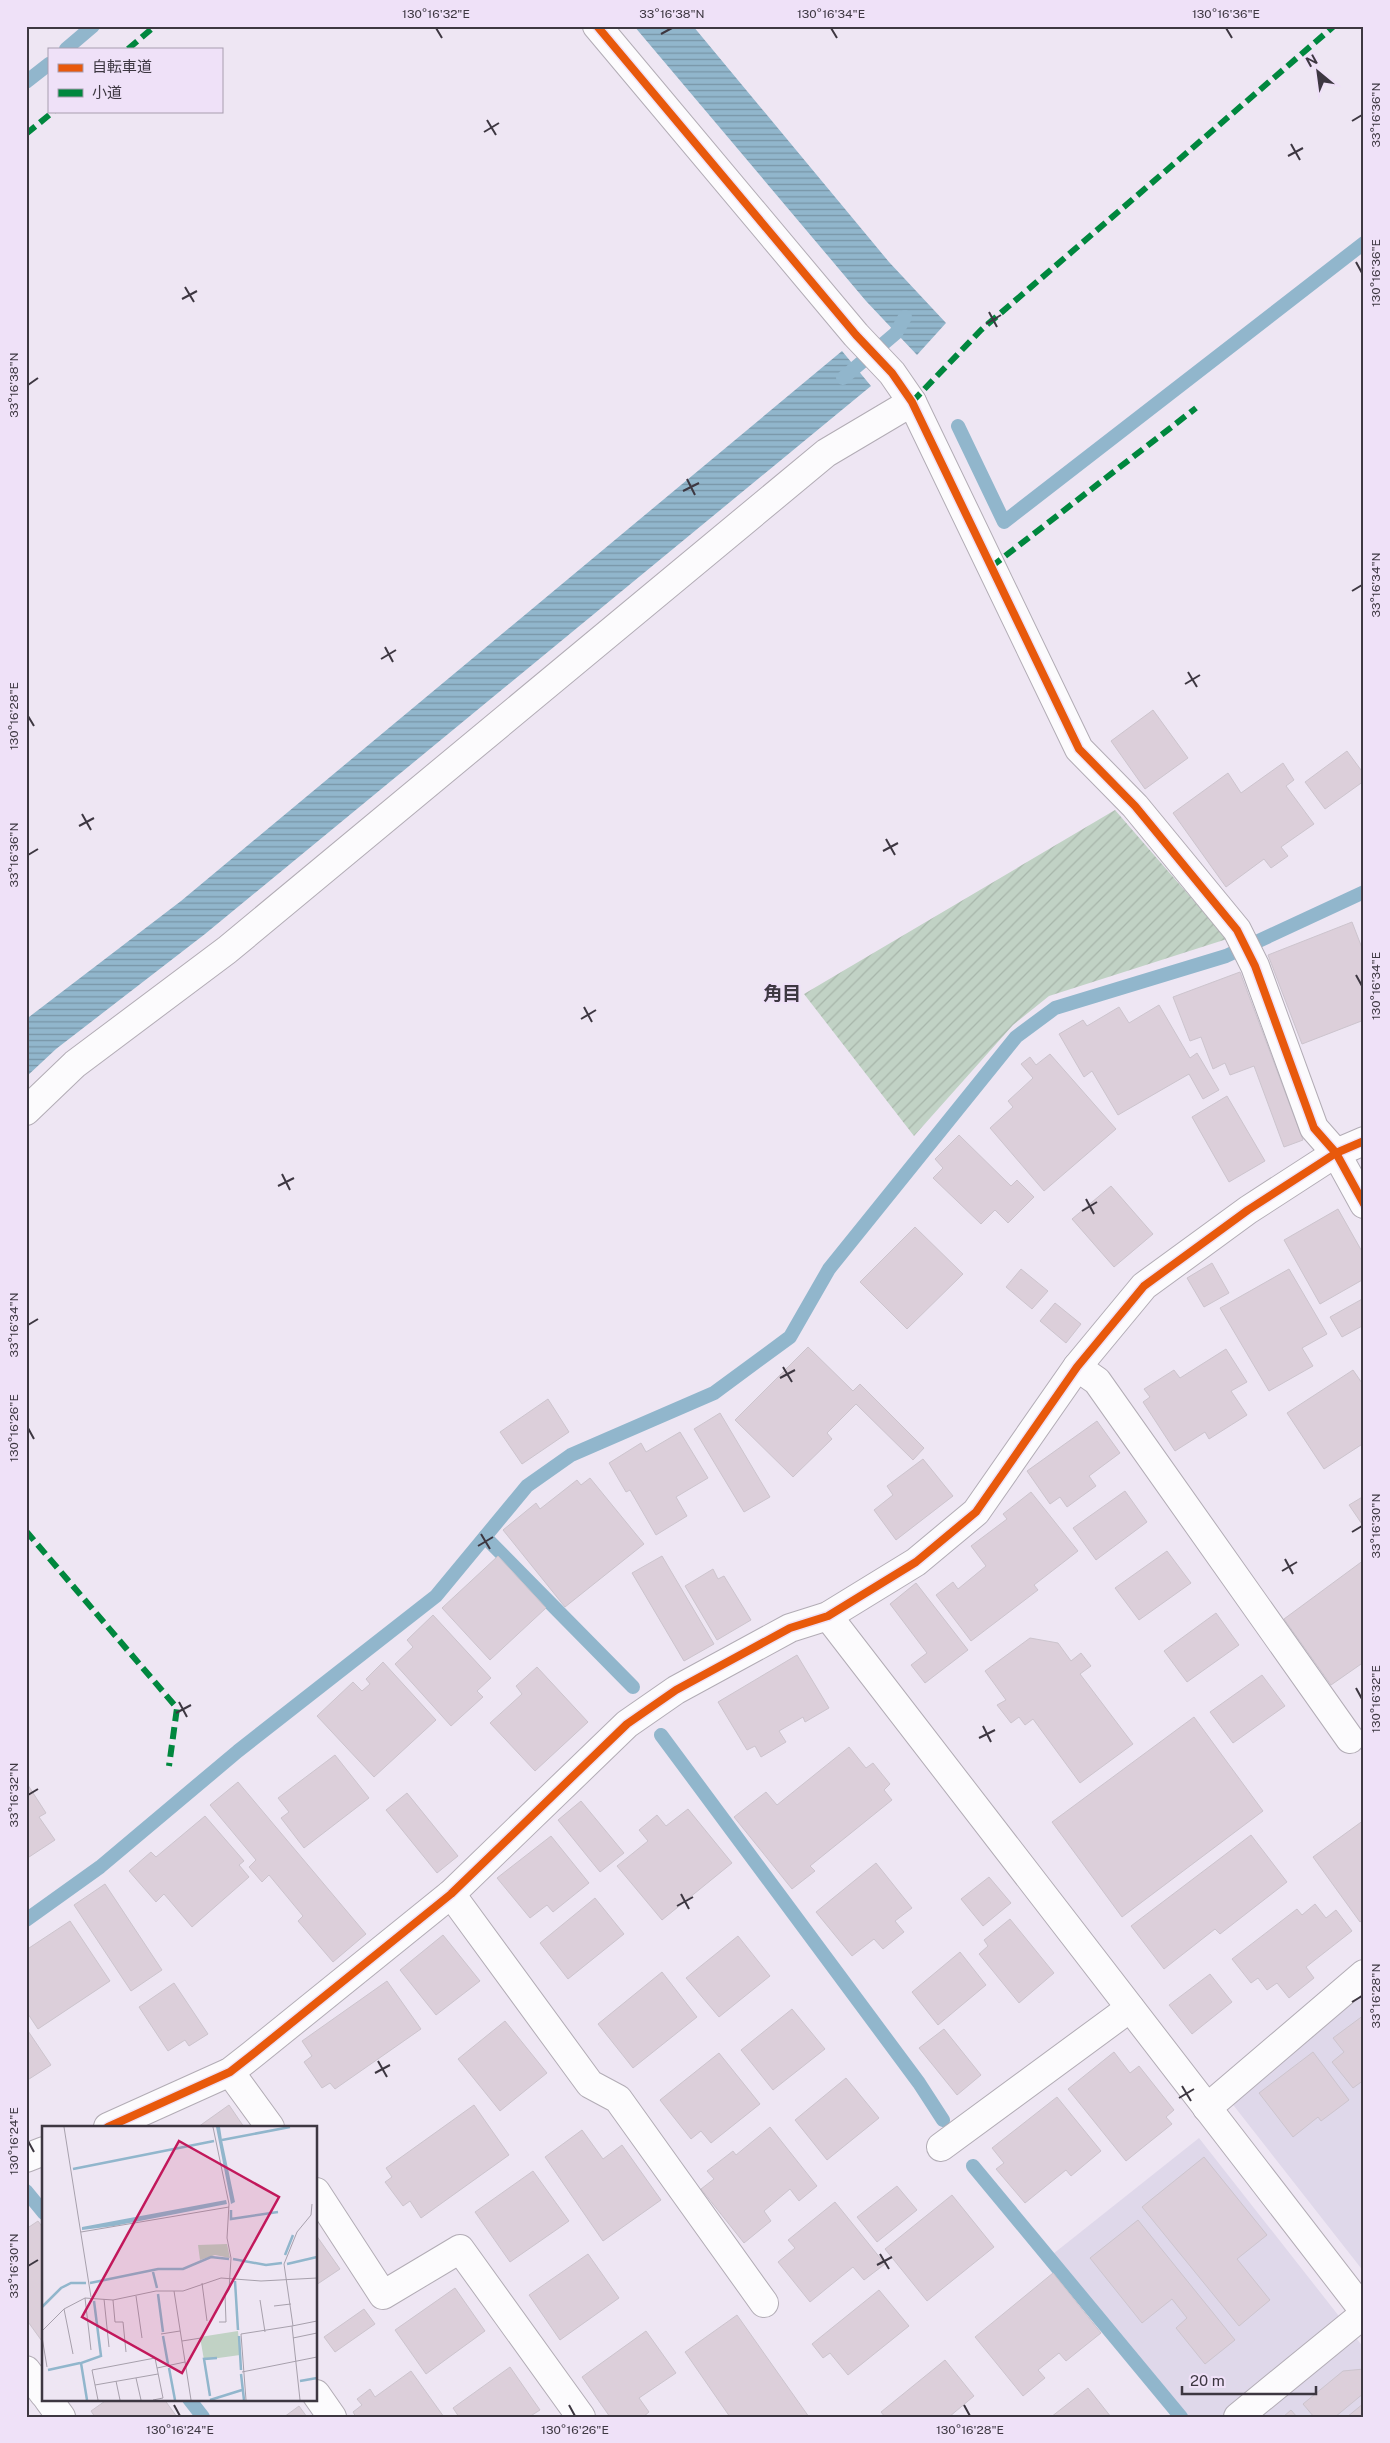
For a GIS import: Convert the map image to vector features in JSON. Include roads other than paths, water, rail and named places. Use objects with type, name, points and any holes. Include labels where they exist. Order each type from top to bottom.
[{"type":"street","points":[[597,26],[856,335],[892,373],[912,402],[1079,748],[1134,806],[1237,930],[1255,966],[1314,1128],[1336,1153],[1364,1204]]},
{"type":"street","points":[[26,1111],[75,1064],[227,950],[826,453],[912,402]]},
{"type":"street","points":[[121,2125],[230,2072],[451,1894],[628,1724],[676,1690],[790,1628],[828,1616],[916,1562],[976,1512],[1076,1367],[1144,1286],[1248,1210],[1336,1153],[1364,1141]]},
{"type":"street","points":[[1076,1367],[1098,1382],[1350,1739]]},
{"type":"street","points":[[828,1616],[1364,2312],[1238,2417]]},
{"type":"street","points":[[451,1894],[590,2084],[618,2099],[764,2304]]},
{"type":"street","points":[[1207,2108],[1364,1974]]},
{"type":"street","points":[[942,2147],[1130,2008]]},
{"type":"street","points":[[230,2072],[269,2126]]},
{"type":"street","points":[[26,2158],[42,2152]]},
{"type":"street","points":[[318,2195],[383,2295],[460,2249],[581,2417]]},
{"type":"street","points":[[26,2370],[42,2391]]},
{"type":"street","points":[[318,2397],[332,2417]]},
{"type":"street","points":[[49,2400],[60,2417]]},
{"type":"water","points":[[634,26],[693,26],[889,262],[946,323],[917,355],[866,301]]},
{"type":"water","points":[[842,351],[871,386],[205,934],[56,1049],[26,1077],[26,1020],[29,1017],[181,901]]},
{"type":"waterway","points":[[67,48],[93,26]]},
{"type":"waterway","points":[[26,82],[48,65]]},
{"type":"waterway","points":[[958,426],[1004,522],[1364,243]]},
{"type":"waterway","points":[[843,378],[896,333],[905,317]]},
{"type":"waterway","points":[[26,1920],[100,1867],[238,1751],[436,1596],[527,1486],[571,1455],[714,1393],[790,1337],[829,1269],[1016,1037],[1055,1008],[1226,956],[1364,892]]},
{"type":"waterway","points":[[485,1537],[633,1687]]},
{"type":"waterway","points":[[661,1735],[919,2083],[943,2120]]},
{"type":"waterway","points":[[973,2166],[1181,2417]]},
{"type":"waterway","points":[[26,2191],[42,2211]]},
{"type":"waterway","points":[[190,2400],[203,2417]]},
{"type":"district","name":"角目","points":[[782,993]]}]
